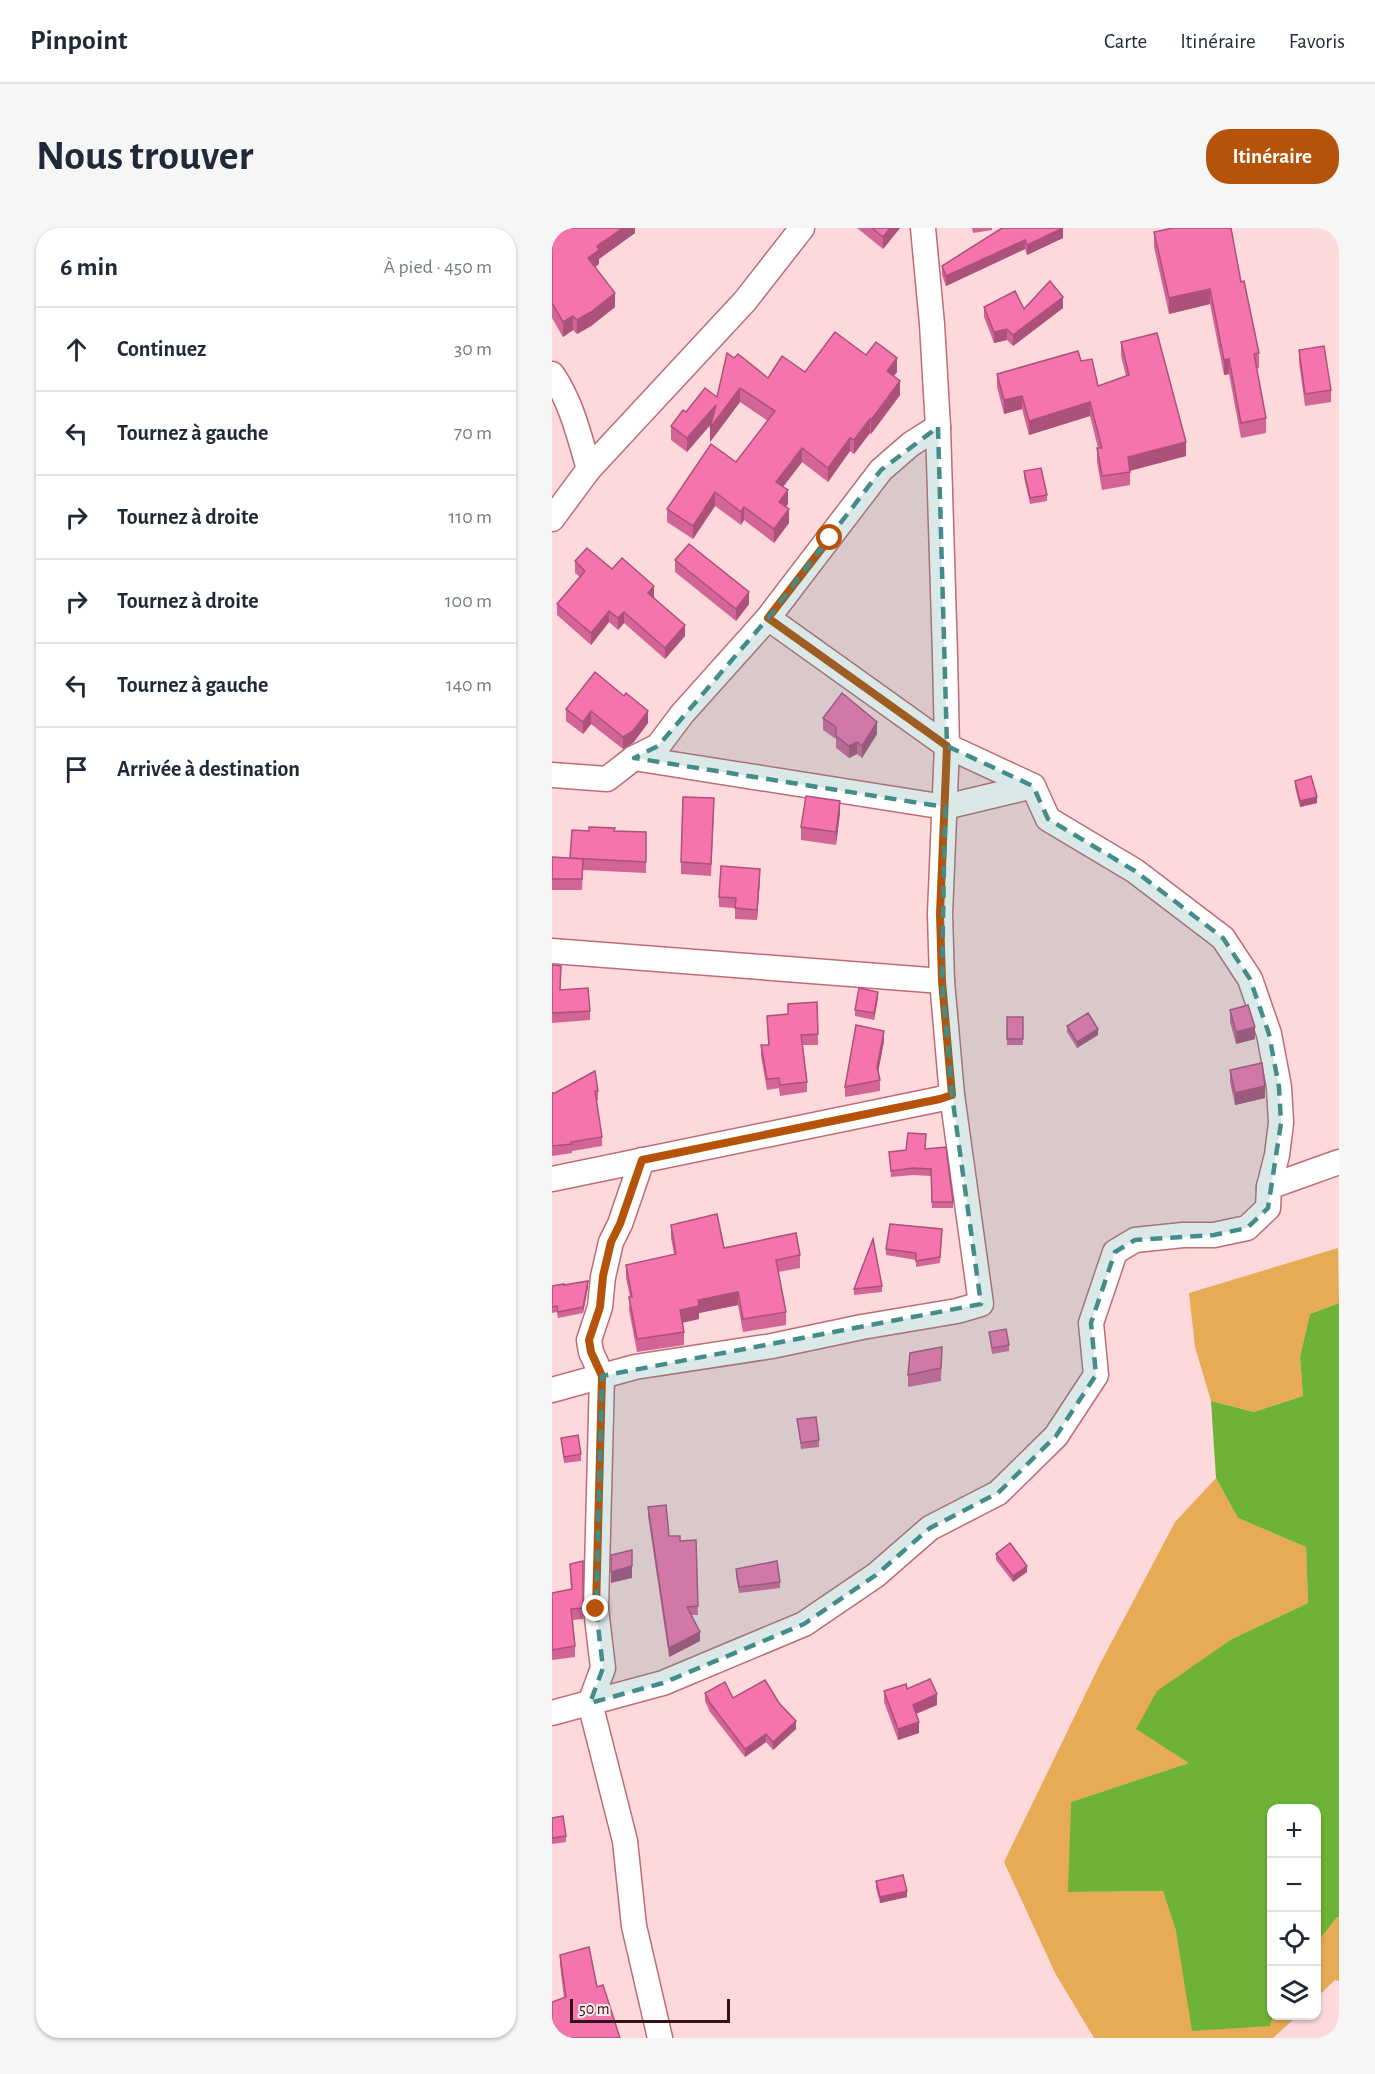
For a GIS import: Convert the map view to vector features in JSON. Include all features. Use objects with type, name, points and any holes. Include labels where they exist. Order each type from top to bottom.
[{"type":"street","points":[[552,519],[589,470],[744,301],[802,228]]},
{"type":"street","points":[[552,1390],[635,1367],[772,1346],[862,1327],[934,1316],[981,1304],[952,1095],[942,981],[940,914],[947,746],[938,427],[923,228]]},
{"type":"street","points":[[552,374],[562,388],[572,410],[589,470]]},
{"type":"street","points":[[552,775],[607,779],[634,758],[658,746],[682,714],[768,618],[881,470],[911,444],[938,427]]},
{"type":"street","points":[[552,1713],[663,1683],[804,1624],[876,1575],[930,1528],[998,1493],[1056,1436],[1096,1375],[1091,1323],[1115,1252],[1135,1240],[1183,1235],[1214,1235],[1247,1228],[1268,1208],[1269,1187],[1277,1155],[1281,1123],[1279,1087],[1269,1034],[1251,979],[1223,938],[1135,871],[1048,819],[1033,786],[947,746],[768,618]]},
{"type":"street","points":[[634,758],[945,807],[1033,786]]},
{"type":"street","points":[[552,951],[942,981]]},
{"type":"street","points":[[552,1179],[952,1095]]},
{"type":"street","points":[[642,1160],[620,1224],[611,1242],[603,1276],[600,1307],[589,1340],[591,1352],[602,1376],[596,1609],[603,1668],[590,1703],[625,1841],[634,1926],[660,2038]]},
{"type":"street","points":[[1269,1187],[1339,1162]]},
{"type":"highlighted area","points":[[938,427],[947,746],[1033,786],[1048,819],[1135,871],[1223,938],[1250,979],[1269,1034],[1279,1087],[1281,1123],[1268,1208],[1247,1228],[1214,1235],[1135,1240],[1115,1252],[1091,1323],[1096,1375],[1056,1436],[998,1493],[930,1528],[876,1575],[804,1624],[663,1683],[590,1703],[603,1668],[596,1609],[602,1376],[981,1304],[952,1095],[942,981],[945,807],[634,758],[658,746],[768,618],[881,470]]},
{"type":"shaded area","points":[[1338,1248],[1339,1303],[1310,1314],[1300,1357],[1303,1396],[1254,1412],[1211,1401],[1195,1347],[1189,1293]]},
{"type":"shaded area","points":[[1339,1303],[1339,1917],[1321,1938],[1321,1804],[1267,1804],[1267,2020],[1272,2020],[1270,2026],[1192,2031],[1176,1931],[1163,1891],[1068,1892],[1071,1802],[1189,1763],[1136,1729],[1157,1691],[1232,1639],[1308,1603],[1306,1547],[1238,1518],[1216,1478],[1211,1401],[1254,1412],[1303,1396],[1300,1357],[1310,1314]]},
{"type":"shaded area","points":[[1216,1478],[1238,1518],[1306,1547],[1308,1603],[1232,1639],[1189,1763],[1071,1802],[1069,1892],[1163,1891],[1176,1931],[1270,2026],[1272,2020],[1293,2020],[1273,2038],[1094,2038],[1055,1973],[1004,1862],[1100,1664],[1175,1522]]},
{"type":"shaded area","points":[[1339,1917],[1339,1981],[1335,1980],[1321,1993],[1321,1966],[1321,1938]]},
{"type":"building","points":[[552,228],[623,228],[597,246],[599,250],[588,258],[615,293],[577,320],[573,316],[563,322],[552,303]]},
{"type":"building","points":[[872,228],[890,228],[883,237]]},
{"type":"building","points":[[1002,228],[1063,228],[1027,245],[1025,240],[946,276],[942,266]]},
{"type":"building","points":[[1173,228],[1231,228],[1241,282],[1244,281],[1259,353],[1254,354],[1266,418],[1241,423],[1229,359],[1224,360],[1210,289],[1169,298],[1154,232]]},
{"type":"building","points":[[1050,281],[1063,297],[1013,335],[1007,329],[994,332],[984,307],[1015,291],[1024,309]]},
{"type":"building","points":[[835,332],[866,355],[876,342],[897,358],[887,371],[900,381],[871,420],[854,440],[850,438],[828,468],[802,448],[776,482],[788,490],[779,502],[789,509],[774,529],[744,507],[741,512],[715,492],[693,526],[667,509],[711,444],[736,462],[775,411],[740,388],[710,428],[716,405],[687,438],[671,426],[683,410],[686,412],[705,388],[717,397],[727,353],[734,358],[738,354],[768,378],[782,356],[805,372]]},
{"type":"building","points":[[1157,333],[1186,442],[1128,457],[1130,472],[1102,476],[1097,448],[1102,448],[1090,402],[1029,421],[1022,396],[1004,400],[997,374],[1078,351],[1081,361],[1092,359],[1098,386],[1129,375],[1121,342]]},
{"type":"building","points":[[1324,346],[1331,390],[1305,394],[1299,350]]},
{"type":"building","points":[[1041,468],[1047,495],[1030,498],[1024,471]]},
{"type":"building","points":[[689,544],[749,592],[736,609],[675,560]]},
{"type":"building","points":[[587,548],[612,569],[622,558],[654,586],[648,593],[685,625],[665,648],[624,612],[618,618],[609,611],[591,633],[557,604],[585,571],[575,561]]},
{"type":"building","points":[[595,672],[624,696],[626,693],[648,711],[633,731],[623,737],[591,711],[583,722],[566,709]]},
{"type":"building","points":[[842,693],[877,722],[862,746],[857,742],[849,746],[836,736],[836,727],[823,718]]},
{"type":"building","points":[[1311,776],[1317,797],[1300,801],[1295,781]]},
{"type":"building","points":[[806,796],[840,801],[836,832],[801,827]]},
{"type":"building","points":[[683,797],[714,798],[711,864],[681,862]]},
{"type":"building","points":[[589,827],[615,828],[614,831],[646,832],[646,862],[570,858],[572,830],[589,831]]},
{"type":"building","points":[[552,857],[583,859],[582,879],[552,879]]},
{"type":"building","points":[[721,866],[760,869],[757,910],[735,908],[736,898],[719,897]]},
{"type":"building","points":[[552,965],[561,966],[560,990],[588,988],[590,1011],[552,1013]]},
{"type":"building","points":[[859,988],[878,992],[874,1013],[855,1010]]},
{"type":"building","points":[[817,1002],[818,1034],[801,1035],[807,1082],[780,1085],[779,1078],[767,1079],[761,1045],[769,1045],[767,1016],[788,1014],[788,1004]]},
{"type":"building","points":[[1248,1005],[1255,1027],[1236,1032],[1230,1010]]},
{"type":"building","points":[[1088,1013],[1098,1029],[1077,1042],[1067,1026]]},
{"type":"building","points":[[1007,1017],[1023,1017],[1023,1039],[1007,1039]]},
{"type":"building","points":[[856,1025],[884,1031],[877,1067],[880,1080],[845,1087]]},
{"type":"building","points":[[1262,1063],[1265,1086],[1235,1093],[1230,1070]]},
{"type":"building","points":[[595,1071],[598,1091],[595,1091],[602,1137],[552,1146],[552,1093]]},
{"type":"building","points":[[908,1133],[926,1134],[925,1149],[946,1147],[953,1202],[932,1202],[931,1169],[913,1168],[891,1171],[889,1152],[906,1150]]},
{"type":"building","points":[[717,1214],[724,1248],[796,1233],[800,1255],[776,1260],[786,1312],[743,1319],[738,1292],[698,1300],[699,1306],[680,1310],[684,1332],[637,1339],[626,1265],[676,1254],[671,1225]]},
{"type":"building","points":[[890,1224],[942,1229],[940,1257],[916,1261],[916,1253],[886,1249]]},
{"type":"building","points":[[873,1239],[882,1286],[854,1289]]},
{"type":"building","points":[[588,1281],[583,1307],[558,1312],[557,1306],[552,1307],[552,1286]]},
{"type":"building","points":[[1006,1329],[1009,1345],[992,1348],[989,1332]]},
{"type":"building","points":[[942,1347],[941,1368],[908,1375],[910,1353]]},
{"type":"building","points":[[816,1417],[819,1440],[801,1443],[797,1419]]},
{"type":"building","points":[[578,1435],[581,1454],[564,1457],[561,1438]]},
{"type":"building","points":[[666,1505],[669,1536],[680,1536],[680,1541],[696,1540],[698,1606],[687,1607],[700,1632],[669,1648],[648,1507]]},
{"type":"building","points":[[1010,1543],[1027,1566],[1013,1576],[996,1554]]},
{"type":"building","points":[[632,1550],[632,1566],[611,1572],[611,1555]]},
{"type":"building","points":[[583,1561],[583,1608],[571,1609],[575,1646],[552,1650],[552,1593],[572,1589],[570,1564]]},
{"type":"building","points":[[777,1561],[780,1582],[739,1587],[736,1569]]},
{"type":"building","points":[[930,1679],[937,1694],[913,1705],[919,1722],[898,1729],[884,1691],[906,1684],[907,1689]]},
{"type":"building","points":[[765,1680],[779,1703],[796,1721],[773,1742],[766,1734],[745,1749],[705,1693],[725,1682],[733,1698]]},
{"type":"building","points":[[563,1816],[566,1836],[552,1838],[552,1818]]},
{"type":"building","points":[[903,1875],[907,1891],[880,1897],[876,1881]]},
{"type":"building","points":[[589,1947],[597,1987],[603,1985],[620,2038],[558,2038],[552,2019],[552,2002],[566,1997],[560,1955]]},
{"type":"route","points":[[596,1609],[602,1376],[591,1352],[589,1340],[600,1307],[603,1276],[611,1242],[628,1204],[642,1160],[952,1095],[942,981],[940,914],[947,746],[768,618],[830,538]]}]
